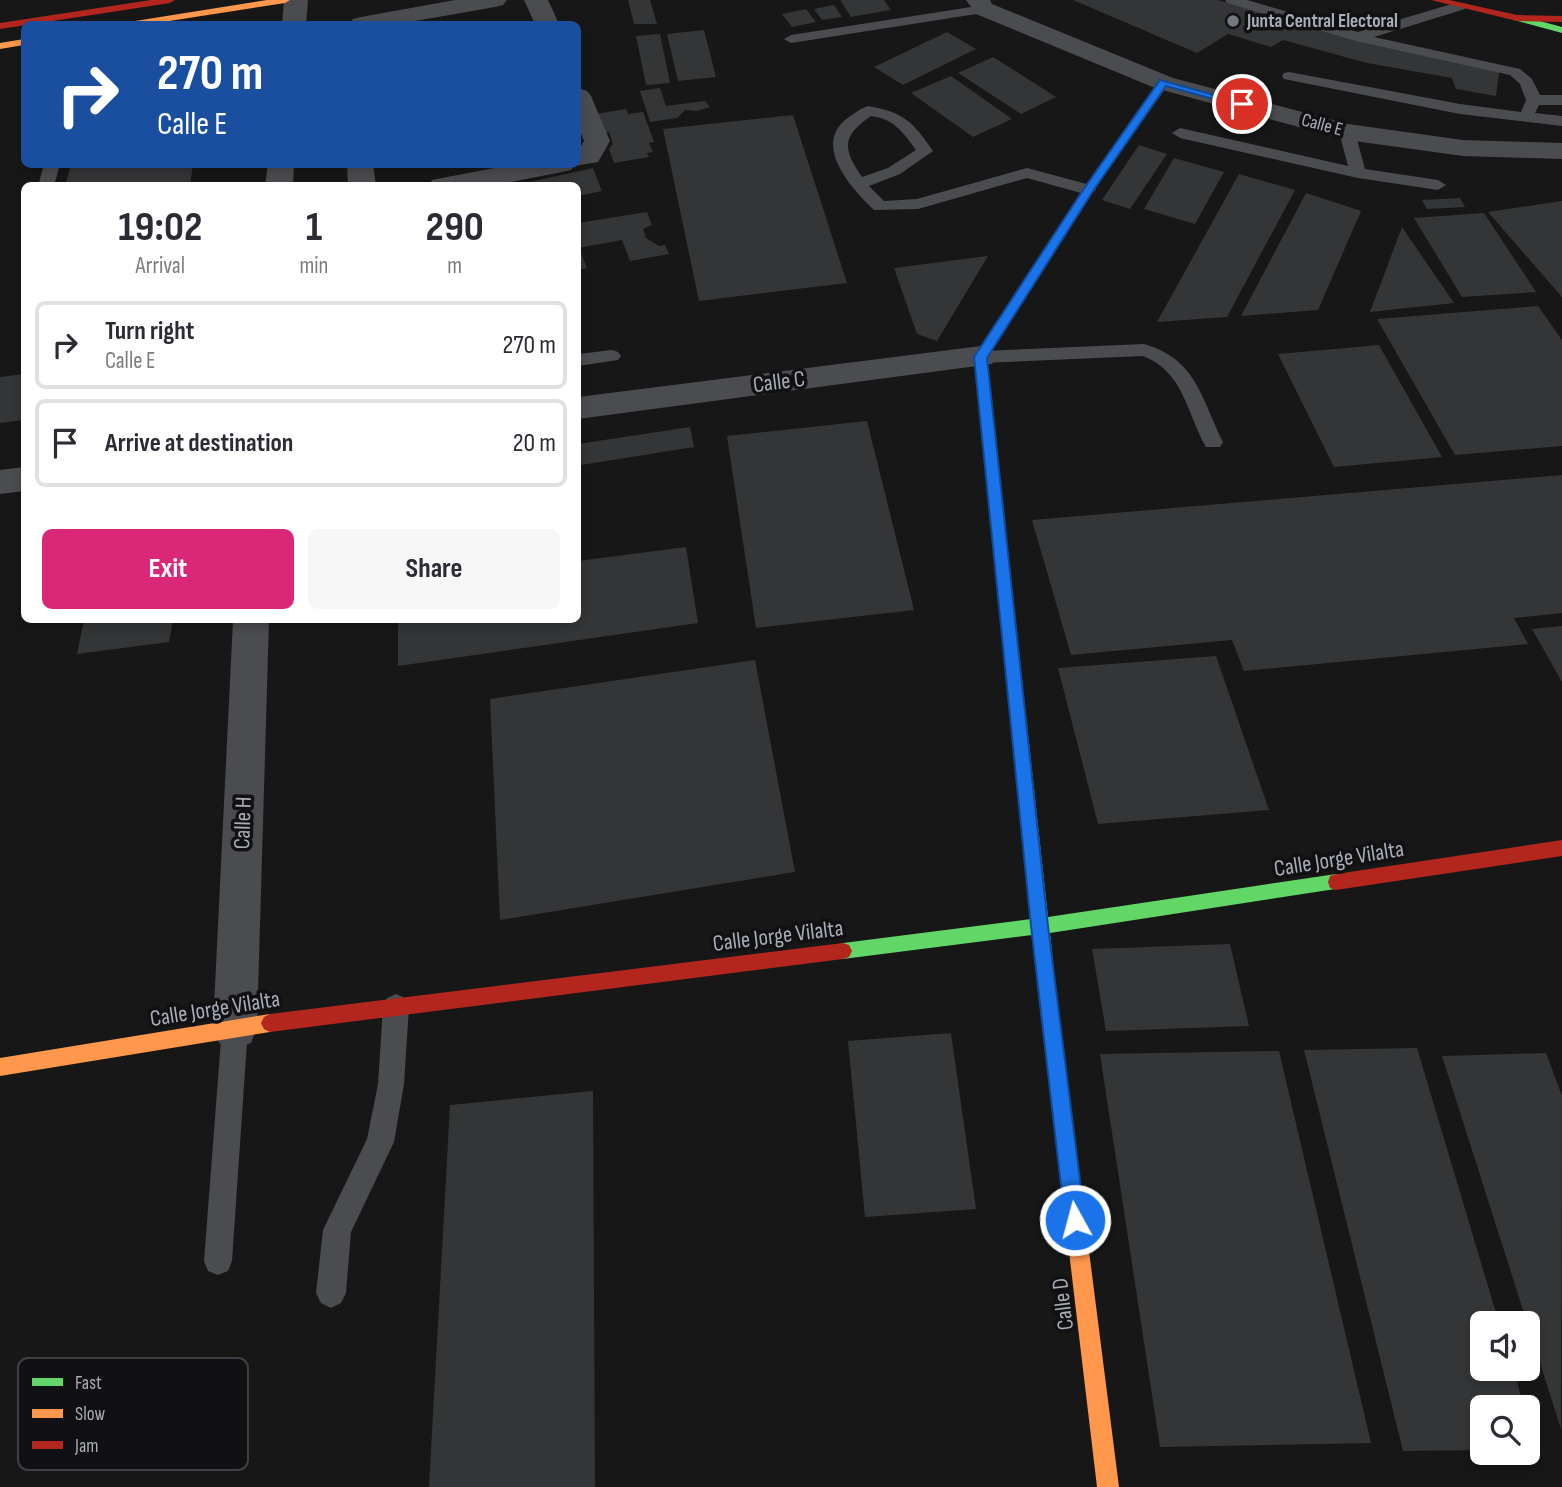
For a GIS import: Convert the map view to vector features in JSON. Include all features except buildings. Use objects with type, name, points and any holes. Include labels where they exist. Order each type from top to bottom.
[{"type":"main road","points":[[33,21],[170,0]]},
{"type":"main road","points":[[154,21],[285,0]]},
{"type":"main road","points":[[1437,0],[1562,30]]},
{"type":"main road","points":[[1517,18],[1562,19]]},
{"type":"main road","points":[[0,26],[21,23]]},
{"type":"main road","points":[[0,46],[21,42]]},
{"type":"main road","points":[[981,357],[1088,190],[1164,83]]},
{"type":"main road","name":"Calle D","points":[[981,357],[1040,926],[1108,1487]]},
{"type":"main road","name":"Calle Jorge Vilalta","points":[[0,1067],[235,1027],[1040,926],[1562,848]]},
{"type":"street","points":[[293,21],[296,0]]},
{"type":"street","points":[[378,21],[495,0]]},
{"type":"street","points":[[536,0],[546,21]]},
{"type":"street","name":"Calle E","points":[[981,4],[1164,83],[1347,132],[1463,148],[1562,151]]},
{"type":"street","points":[[581,103],[597,141],[589,156],[581,158]]},
{"type":"street","points":[[464,182],[540,168]]},
{"type":"street","name":"Calle C","points":[[581,408],[981,357]]},
{"type":"street","points":[[0,482],[21,479]]},
{"type":"street","name":"Calle H","points":[[235,1027],[251,623]]},
{"type":"lane","points":[[1232,0],[1358,37],[1458,61],[1507,69],[1527,82],[1534,100],[1525,118]]},
{"type":"lane","points":[[791,39],[981,4]]},
{"type":"lane","points":[[1358,37],[1460,6]]},
{"type":"lane","points":[[1290,76],[1460,109],[1562,121]]},
{"type":"lane","points":[[1534,100],[1562,100]]},
{"type":"lane","points":[[857,186],[894,171],[925,151],[893,113],[868,111],[845,128],[840,146],[857,186],[880,206],[918,204],[1027,173],[1088,190]]},
{"type":"lane","points":[[1347,132],[1358,173]]},
{"type":"lane","points":[[1180,133],[1358,173],[1438,185]]},
{"type":"lane","points":[[981,357],[1144,350],[1165,358],[1180,371],[1213,442]]},
{"type":"lane","points":[[581,360],[612,356]]},
{"type":"lane","points":[[331,1293],[337,1230],[380,1142],[391,1084],[396,1007]]},
{"type":"lane","points":[[218,1261],[235,1027]]},
{"type":"traffic: fast","points":[[1517,18],[1562,30]]},
{"type":"traffic: fast","points":[[995,497],[1047,991]]},
{"type":"traffic: fast","points":[[843,951],[1039,926],[1336,882]]},
{"type":"traffic: slow","points":[[154,21],[285,0]]},
{"type":"traffic: slow","points":[[0,46],[21,42]]},
{"type":"traffic: slow","points":[[1103,168],[1164,83]]},
{"type":"traffic: slow","points":[[1047,991],[1108,1487]]},
{"type":"traffic: slow","points":[[0,1067],[270,1023]]},
{"type":"traffic: jam","points":[[33,21],[170,0]]},
{"type":"traffic: jam","points":[[1436,0],[1517,18],[1562,19]]},
{"type":"traffic: jam","points":[[0,26],[21,23]]},
{"type":"traffic: jam","points":[[995,497],[981,357],[1103,168]]},
{"type":"traffic: jam","points":[[1336,882],[1562,848]]},
{"type":"traffic: jam","points":[[270,1023],[843,951]]},
{"type":"place","name":"Junta Central Electoral","points":[[1233,21]]},
{"type":"route","points":[[1075,1220],[1040,926],[981,357],[1088,190],[1164,83],[1242,104]]}]
